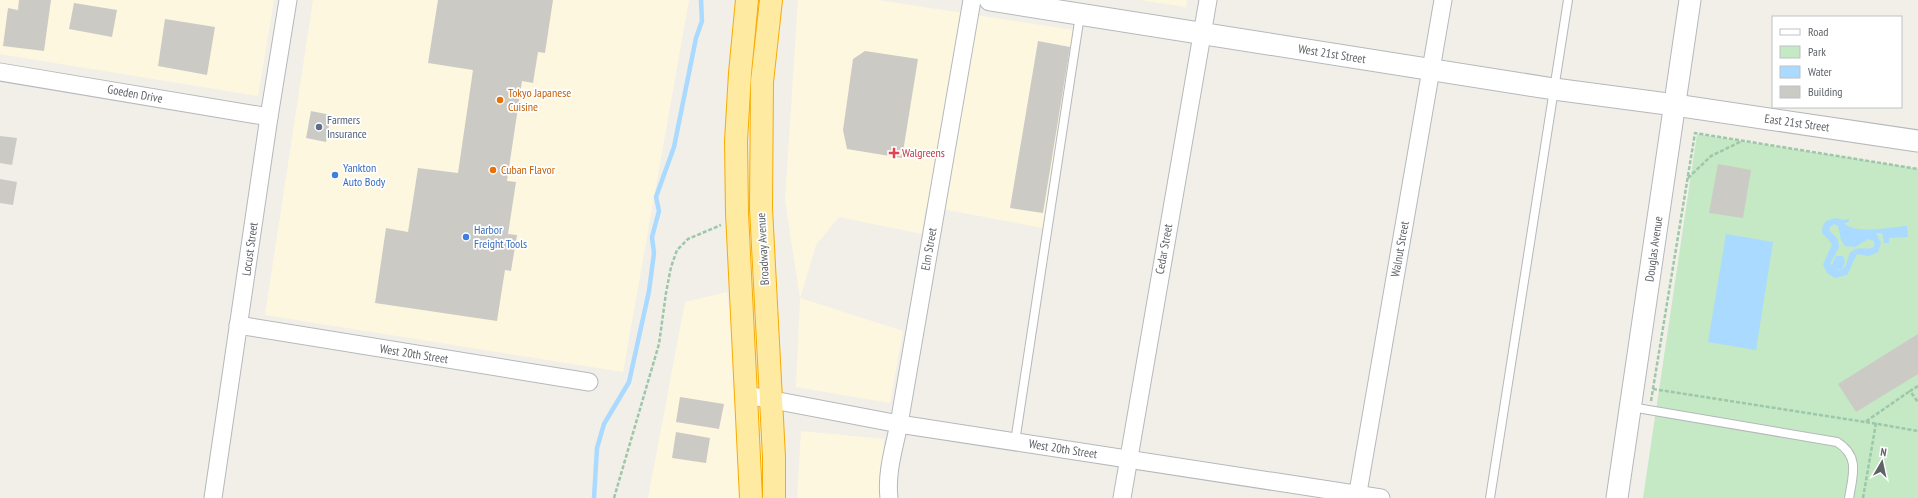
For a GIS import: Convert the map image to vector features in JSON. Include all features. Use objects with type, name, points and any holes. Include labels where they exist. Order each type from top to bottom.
[{"type":"highway","name":"Broadway Avenue","points":[[747,0],[736,141],[737,213],[751,498]]},
{"type":"highway","name":"Broadway Avenue","points":[[771,0],[762,82],[761,208],[771,400],[774,498]]},
{"type":"street","name":"Locust Street","points":[[213,498],[269,117],[288,0]]},
{"type":"street","name":"Elm Street","points":[[889,498],[887,484],[899,424],[972,0]]},
{"type":"street","name":"West 21st Street","points":[[990,0],[1554,90],[1675,105]]},
{"type":"street","name":"Cedar Street","points":[[1122,498],[1208,0]]},
{"type":"street","name":"Walnut Street","points":[[1357,496],[1443,0]]},
{"type":"street","name":"Douglas Avenue","points":[[1617,498],[1640,409],[1675,105],[1690,0]]},
{"type":"street","name":"Goeden Drive","points":[[0,72],[269,117]]},
{"type":"street","name":"East 21st Street","points":[[1675,105],[1918,141]]},
{"type":"street","name":"West 20th Street","points":[[238,325],[589,382]]},
{"type":"street","name":"West 20th Street","points":[[747,395],[899,424],[1357,496],[1381,498]]},
{"type":"lane","points":[[1490,498],[1568,0]]},
{"type":"lane","points":[[1015,442],[1080,14]]},
{"type":"lane","points":[[1640,409],[1837,442],[1846,448],[1854,467],[1849,498]]},
{"type":"path","points":[[1640,409],[1653,389],[1694,133],[1918,169]]},
{"type":"path","points":[[1687,179],[1711,156],[1743,141]]},
{"type":"path","points":[[614,498],[659,344],[666,293],[671,267],[677,250],[688,239],[715,228],[737,213]]},
{"type":"path","points":[[1865,422],[1918,386]]},
{"type":"path","points":[[1653,389],[1918,431]]},
{"type":"path","points":[[1910,391],[1918,402]]},
{"type":"path","points":[[1863,498],[1876,424]]},
{"type":"shaded area","points":[[0,0],[274,0],[258,96],[0,54]]},
{"type":"shaded area","points":[[313,0],[689,0],[623,372],[265,315]]},
{"type":"shaded area","points":[[798,0],[878,0],[1080,31],[1048,229],[926,206],[922,234],[839,217],[816,245],[800,298],[785,200]]},
{"type":"shaded area","points":[[1140,0],[1187,0],[1186,7]]},
{"type":"shaded area","points":[[727,292],[740,387],[740,498],[648,498],[685,302]]},
{"type":"shaded area","points":[[800,298],[903,331],[890,403],[796,387]]},
{"type":"shaded area","points":[[801,431],[884,439],[881,498],[797,498]]},
{"type":"green space","points":[[1697,134],[1918,169],[1918,498],[1643,498]]},
{"type":"water","points":[[1835,218],[1843,220],[1849,219],[1849,222],[1844,223],[1849,227],[1856,229],[1884,229],[1907,226],[1908,237],[1889,238],[1889,243],[1884,243],[1882,233],[1876,233],[1881,243],[1878,252],[1869,256],[1857,254],[1847,275],[1835,278],[1827,273],[1823,264],[1832,245],[1822,232],[1826,221]],"holes":[[[1834,224],[1838,226],[1841,240],[1845,246],[1855,247],[1868,239],[1874,241],[1874,247],[1857,248],[1852,251],[1844,268],[1841,270],[1834,269],[1842,269],[1845,262],[1843,256],[1836,256],[1832,265],[1830,264],[1839,247],[1838,239],[1829,228]]]},
{"type":"water","points":[[1726,234],[1773,242],[1756,350],[1708,342]]},
{"type":"building","points":[[19,0],[51,0],[44,51],[3,46],[8,8],[18,10]]},
{"type":"building","points":[[438,0],[553,0],[545,53],[538,52],[533,83],[522,81],[507,181],[516,182],[508,234],[517,235],[511,271],[505,270],[497,321],[375,303],[386,228],[408,232],[418,168],[458,173],[473,70],[428,63]]},
{"type":"building","points":[[74,3],[117,10],[112,37],[69,29]]},
{"type":"building","points":[[165,19],[215,27],[207,75],[158,66]]},
{"type":"building","points":[[1038,41],[1070,47],[1043,213],[1010,208]]},
{"type":"building","name":"Walgreens","points":[[865,51],[918,59],[902,158],[847,149],[843,130],[853,59]]},
{"type":"building","name":"Farmers Insurance","points":[[311,111],[331,115],[326,142],[306,138]]},
{"type":"building","points":[[0,136],[17,138],[12,165],[0,163]]},
{"type":"building","points":[[1718,164],[1751,170],[1743,218],[1709,213]]},
{"type":"building","points":[[0,179],[17,182],[13,205],[0,203]]},
{"type":"building","points":[[1918,334],[1918,374],[1856,412],[1838,384]]},
{"type":"building","points":[[680,397],[724,404],[719,429],[676,422]]},
{"type":"building","points":[[676,432],[710,438],[706,463],[672,458]]},
{"type":"waterway","points":[[594,498],[597,448],[604,424],[629,382],[649,291],[654,253],[652,237],[659,211],[656,197],[674,147],[696,38],[702,21],[701,0]]},
{"type":"place","name":"Tokyo Japanese Cuisine","points":[[500,100]]},
{"type":"place","name":"Farmers Insurance","points":[[319,127]]},
{"type":"place","name":"Walgreens","points":[[894,153]]},
{"type":"place","name":"Cuban Flavor","points":[[493,170]]},
{"type":"place","name":"Yankton Auto Body","points":[[335,175]]},
{"type":"place","name":"Harbor Freight Tools","points":[[466,237]]}]
